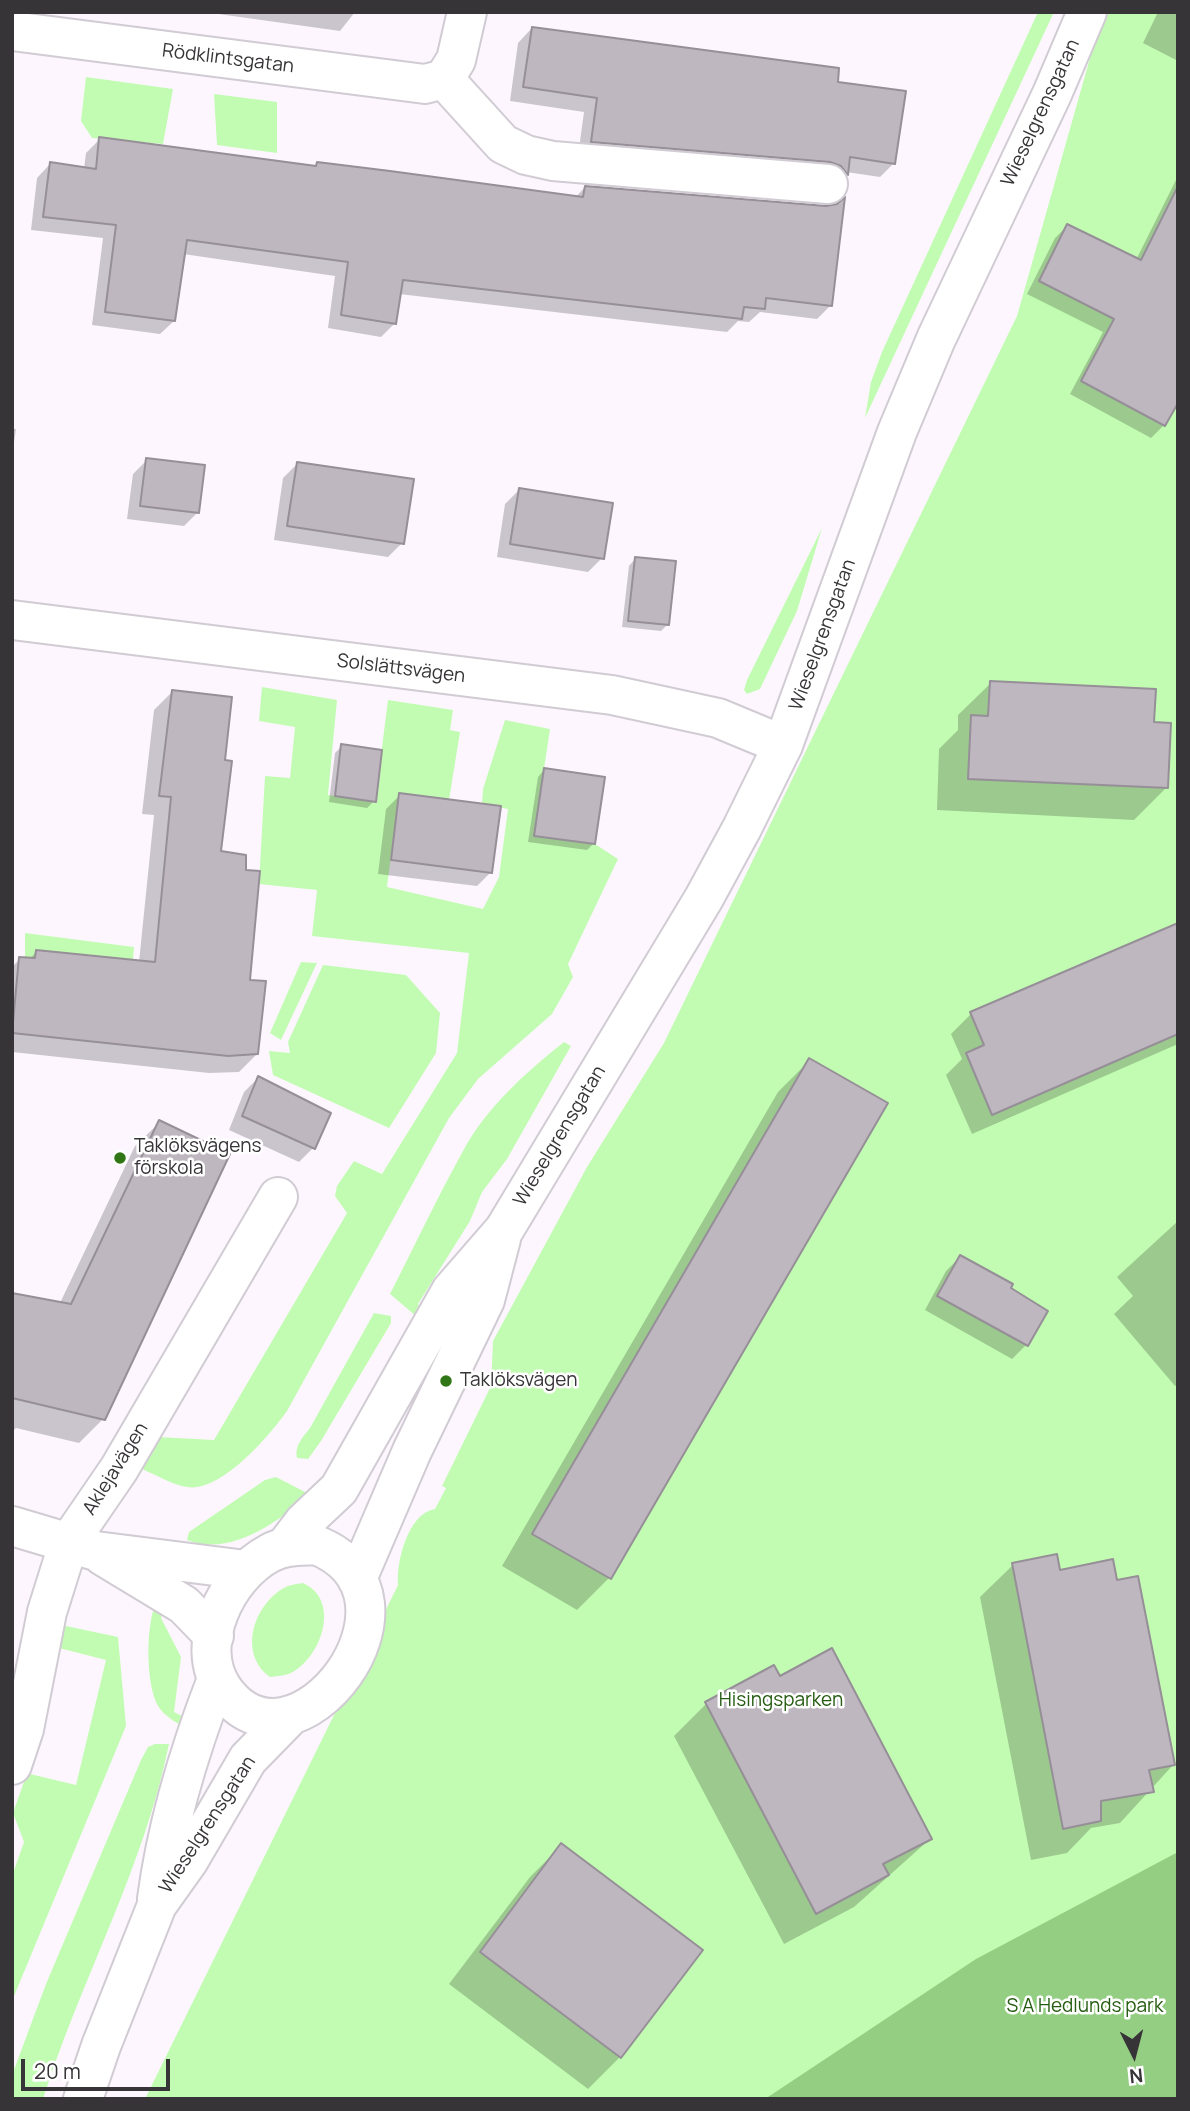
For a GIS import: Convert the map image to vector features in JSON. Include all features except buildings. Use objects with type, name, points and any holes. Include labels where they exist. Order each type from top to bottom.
[{"type":"street","points":[[467,12],[456,60],[444,79],[503,144],[526,155],[553,161],[828,184]]},
{"type":"street","name":"Wieselgrensgatan","points":[[285,1546],[304,1522],[339,1489],[451,1291],[504,1230],[704,898],[783,745],[897,432],[978,245],[1052,94],[1087,12]]},
{"type":"street","name":"Rödklintsgatan","points":[[12,31],[420,84],[444,79]]},
{"type":"street","name":"Solslättsvägen","points":[[12,620],[612,695],[719,718],[783,745]]},
{"type":"street","name":"Aklejavägen","points":[[12,1765],[24,1729],[47,1612],[83,1546],[119,1469],[278,1197]]},
{"type":"street","name":"Wieselgrensgatan","points":[[357,1579],[412,1451],[485,1300],[504,1230]]},
{"type":"street","points":[[12,1526],[83,1546],[246,1570]]},
{"type":"street","name":"Wieselgrensgatan","points":[[83,2099],[157,1905],[189,1860],[248,1759],[290,1716],[322,1699],[336,1687],[351,1664],[362,1636],[365,1617],[357,1579],[350,1565],[334,1552],[316,1545],[285,1546],[269,1553],[246,1570],[221,1606],[214,1636],[217,1679],[194,1738],[165,1841],[157,1905]]},
{"type":"street","points":[[83,1546],[184,1605],[214,1636]]},
{"type":"street","points":[[217,1679],[231,1700],[243,1711],[273,1718],[290,1716]]},
{"type":"green space","points":[[1038,12],[1054,12],[865,418],[871,382],[882,352]]},
{"type":"green space","name":"Hisingsparken","points":[[1103,12],[1178,12],[1178,2099],[145,2099],[398,1585],[399,1564],[411,1529],[426,1512],[435,1509],[446,1488],[442,1486],[491,1386],[493,1341],[587,1167],[664,1043],[1017,316]]},
{"type":"green space","points":[[86,77],[173,89],[163,144],[92,138],[81,121]]},
{"type":"green space","points":[[214,94],[277,102],[277,153],[217,145]]},
{"type":"green space","points":[[822,528],[797,611],[760,689],[747,694],[744,690],[747,680]]},
{"type":"green space","points":[[262,687],[337,700],[328,795],[375,802],[388,700],[453,710],[450,730],[460,732],[449,800],[399,794],[387,887],[483,909],[499,877],[508,809],[482,804],[483,789],[505,720],[550,729],[534,836],[595,844],[618,859],[568,964],[573,977],[552,1014],[478,1079],[449,1118],[287,1411],[257,1447],[229,1472],[215,1481],[187,1487],[142,1469],[139,1464],[158,1437],[214,1440],[347,1213],[335,1196],[337,1186],[354,1161],[382,1174],[457,1053],[469,953],[312,936],[317,890],[259,884],[265,776],[290,778],[295,727],[259,721]]},
{"type":"green space","points":[[25,933],[134,947],[133,960],[104,957],[103,966],[25,958]]},
{"type":"green space","points":[[301,962],[317,963],[281,1040],[270,1033]]},
{"type":"green space","points":[[323,965],[406,975],[440,1013],[436,1053],[389,1128],[273,1075],[269,1051],[290,1053],[288,1042]]},
{"type":"green space","points":[[564,1042],[571,1046],[507,1159],[482,1192],[470,1221],[418,1304],[421,1310],[416,1316],[390,1294],[453,1169],[472,1135],[495,1106],[521,1078]]},
{"type":"green space","points":[[374,1313],[391,1316],[391,1323],[321,1441],[308,1459],[297,1458],[300,1442]]},
{"type":"green space","points":[[276,1477],[309,1494],[253,1534],[220,1544],[187,1540],[189,1532],[265,1480]]},
{"type":"green space","points":[[303,1583],[315,1591],[322,1602],[323,1628],[311,1655],[302,1665],[289,1674],[270,1677],[260,1668],[252,1644],[257,1619],[272,1597],[282,1589]]},
{"type":"green space","points":[[154,1608],[163,1612],[161,1618],[181,1657],[174,1712],[182,1716],[179,1724],[160,1709],[151,1685],[149,1643]]},
{"type":"green space","points":[[66,1626],[118,1637],[126,1726],[12,2001],[12,1876],[24,1842],[13,1813],[26,1776],[30,1774],[76,1785],[106,1660],[59,1648],[61,1630]]},
{"type":"green space","points":[[169,1744],[144,1835],[43,2099],[12,2099],[12,2075],[46,1984],[141,1760],[148,1747]]},
{"type":"green space","name":"S A Hedlunds park","points":[[1178,1852],[1178,2099],[765,2099],[976,1959]]},
{"type":"place","name":"Taklöksvägens förskola","points":[[120,1158]]},
{"type":"place","name":"Taklöksvägen","points":[[446,1381]]}]
